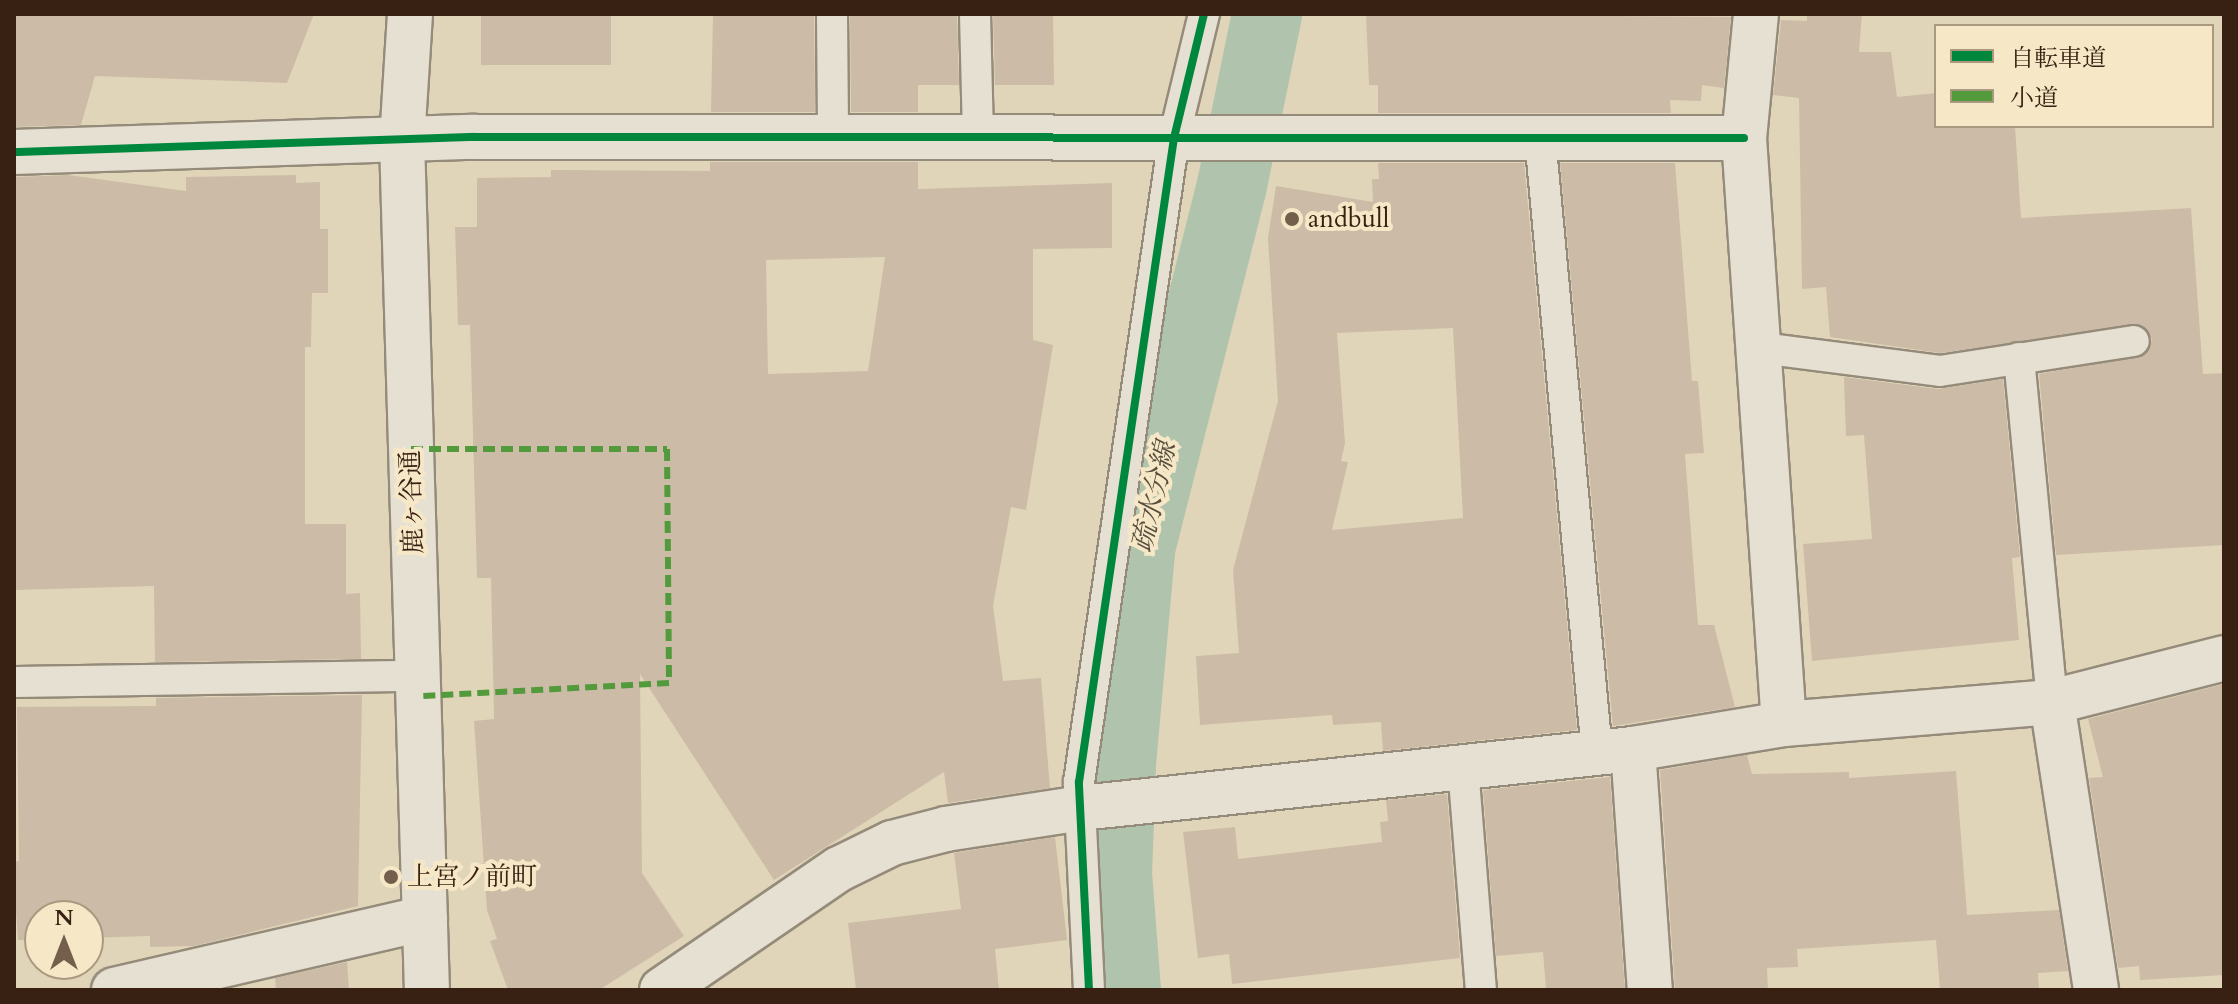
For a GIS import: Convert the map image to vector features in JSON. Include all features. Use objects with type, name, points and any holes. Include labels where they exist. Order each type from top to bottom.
[{"type":"street","name":"鹿ヶ谷通","points":[[410,14],[402,140],[427,990]]},
{"type":"street","points":[[1756,14],[1744,138],[1761,348],[1784,724]]},
{"type":"street","points":[[14,152],[402,140],[1744,138]]},
{"type":"street","points":[[662,990],[839,869],[892,843],[946,829],[1145,801],[1615,751],[1784,724],[2052,702],[2224,658]]},
{"type":"street","points":[[2052,702],[2096,990]]},
{"type":"street","points":[[1615,751],[1650,990]]},
{"type":"street","points":[[114,990],[425,918]]},
{"type":"lane","points":[[832,14],[833,138]]},
{"type":"lane","points":[[975,14],[978,138]]},
{"type":"lane","points":[[1089,990],[1088,808],[1079,782],[1112,541],[1196,138],[1204,14]]},
{"type":"lane","points":[[1540,137],[1615,751]]},
{"type":"lane","points":[[1761,348],[1940,371],[2134,341]]},
{"type":"lane","points":[[2019,358],[2052,702]]},
{"type":"lane","points":[[14,682],[417,676]]},
{"type":"lane","points":[[1463,767],[1481,990]]},
{"type":"building","points":[[14,14],[314,14],[287,83],[95,76],[81,125],[14,127]]},
{"type":"building","points":[[481,14],[611,14],[611,65],[481,65]]},
{"type":"building","points":[[713,14],[814,14],[815,112],[711,112]]},
{"type":"building","points":[[850,14],[957,14],[959,85],[918,85],[918,112],[851,112]]},
{"type":"building","points":[[993,14],[1053,14],[1054,85],[995,85]]},
{"type":"building","points":[[1366,14],[1731,17],[1724,88],[1702,85],[1701,101],[1670,100],[1671,113],[1378,113],[1378,85],[1369,85]]},
{"type":"building","points":[[1807,14],[1862,14],[1859,52],[1891,52],[1897,97],[1934,93],[1934,128],[2015,128],[2021,218],[2191,208],[2203,374],[2224,373],[2224,545],[2056,555],[2039,374],[2145,355],[2152,339],[2141,325],[1940,353],[1830,337],[1826,287],[1802,289],[1799,98],[1773,95],[1781,20],[1807,21]]},
{"type":"building","points":[[710,162],[918,162],[918,189],[1112,183],[1112,248],[1033,249],[1033,340],[1053,345],[1026,510],[1011,507],[993,606],[1003,681],[1041,678],[1050,788],[948,803],[944,772],[774,880],[640,674],[642,873],[684,936],[599,990],[508,990],[490,941],[497,939],[487,910],[474,721],[494,719],[491,578],[477,578],[470,325],[458,325],[455,227],[477,227],[477,178],[551,177],[551,170],[710,171]],"holes":[[[885,257],[868,371],[768,374],[766,260]]]},
{"type":"building","points":[[1378,163],[1524,163],[1577,730],[1383,751],[1381,722],[1333,725],[1332,715],[1200,725],[1196,656],[1239,653],[1233,570],[1278,401],[1268,238],[1276,186],[1373,202],[1372,179],[1379,179]],"holes":[[[1453,328],[1463,518],[1332,530],[1348,462],[1341,461],[1345,443],[1337,333]]]},
{"type":"building","points":[[1560,163],[1675,163],[1692,381],[1698,381],[1704,453],[1685,454],[1698,625],[1714,625],[1735,707],[1613,726]]},
{"type":"building","points":[[68,175],[186,191],[186,177],[296,175],[296,183],[320,182],[320,229],[328,229],[328,293],[312,293],[311,347],[305,347],[305,524],[346,524],[346,594],[360,593],[361,659],[155,662],[154,586],[14,590],[14,177]]},
{"type":"building","points":[[1844,377],[1938,389],[2003,379],[2020,557],[2012,558],[2019,640],[1812,661],[1803,544],[1872,539],[1864,435],[1846,436]]},
{"type":"building","points":[[2224,684],[2224,975],[2140,980],[2139,966],[2118,968],[2089,778],[2103,777],[2088,719]]},
{"type":"building","points":[[362,695],[358,906],[194,946],[150,947],[150,936],[104,937],[104,900],[24,900],[24,940],[18,940],[14,881],[14,862],[19,861],[17,707],[156,706],[156,698]]},
{"type":"building","points":[[1747,755],[1752,774],[1849,772],[1849,778],[1956,771],[1967,915],[2059,910],[2068,971],[2038,973],[2039,990],[1940,990],[1936,940],[1797,949],[1798,967],[1767,968],[1768,990],[1675,990],[1660,770]]},
{"type":"building","points":[[1610,777],[1625,990],[1546,990],[1543,952],[1496,956],[1483,790]]},
{"type":"building","points":[[1447,794],[1460,958],[1232,984],[1229,954],[1198,958],[1183,832],[1235,827],[1238,859],[1382,842],[1380,822],[1388,821],[1386,800]]},
{"type":"building","points":[[1055,837],[1067,940],[995,949],[999,990],[856,990],[848,923],[961,909],[954,853]]},
{"type":"building","points":[[347,962],[349,990],[276,990],[275,978]]},
{"type":"waterway","name":"疏水分線","points":[[1126,990],[1117,874],[1121,764],[1140,549],[1232,185],[1267,14]]},
{"type":"marked path","points":[[411,449],[667,449],[669,683],[418,696]]},
{"type":"cycle path","points":[[1089,990],[1079,782],[1174,138],[1204,14]]},
{"type":"cycle path","points":[[14,152],[473,137],[1744,138]]},
{"type":"place","name":"andbull","points":[[1292,219]]},
{"type":"place","name":"上宮ノ前町","points":[[391,877]]}]
